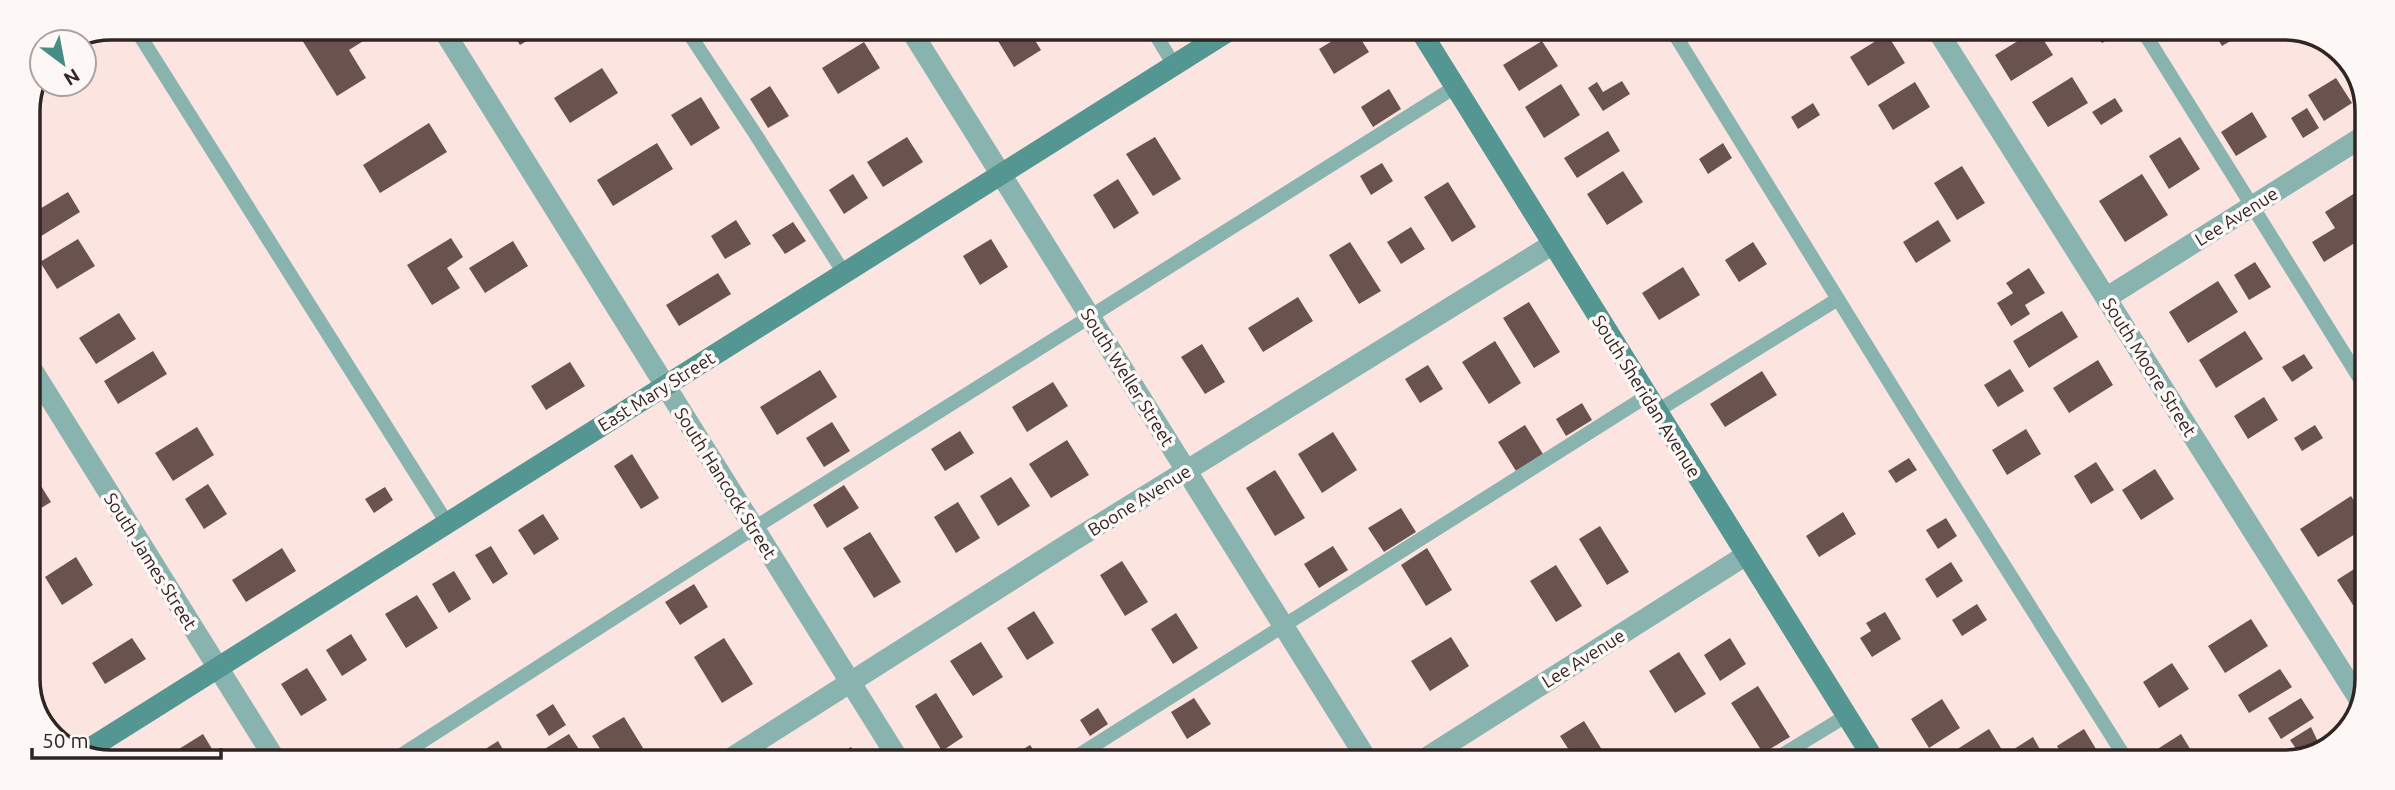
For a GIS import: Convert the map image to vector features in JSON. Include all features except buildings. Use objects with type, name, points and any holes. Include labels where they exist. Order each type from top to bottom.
[{"type":"main road","name":"East Mary Street","points":[[92,747],[1214,40]]},
{"type":"main road","name":"South Sheridan Avenue","points":[[1426,40],[1867,750]]},
{"type":"street","name":"South Hancock Street","points":[[449,40],[893,750]]},
{"type":"street","name":"South Weller Street","points":[[917,40],[1361,750]]},
{"type":"street","name":"South Moore Street","points":[[1943,40],[2353,690]]},
{"type":"street","name":"Lee Avenue","points":[[2106,298],[2355,142]]},
{"type":"street","name":"Boone Avenue","points":[[744,750],[1553,244]]},
{"type":"street","name":"South James Street","points":[[40,382],[269,750]]},
{"type":"street","name":"Lee Avenue","points":[[1438,750],[1746,555]]},
{"type":"lane","points":[[143,40],[446,523]]},
{"type":"lane","points":[[693,40],[844,273]]},
{"type":"lane","points":[[1159,40],[1174,65]]},
{"type":"lane","points":[[1678,40],[2120,750]]},
{"type":"lane","points":[[2149,40],[2355,371]]},
{"type":"lane","points":[[410,750],[754,528],[1455,87]]},
{"type":"lane","points":[[1087,750],[1283,625],[1652,403],[1838,299]]},
{"type":"lane","points":[[1790,750],[1846,716]]}]
